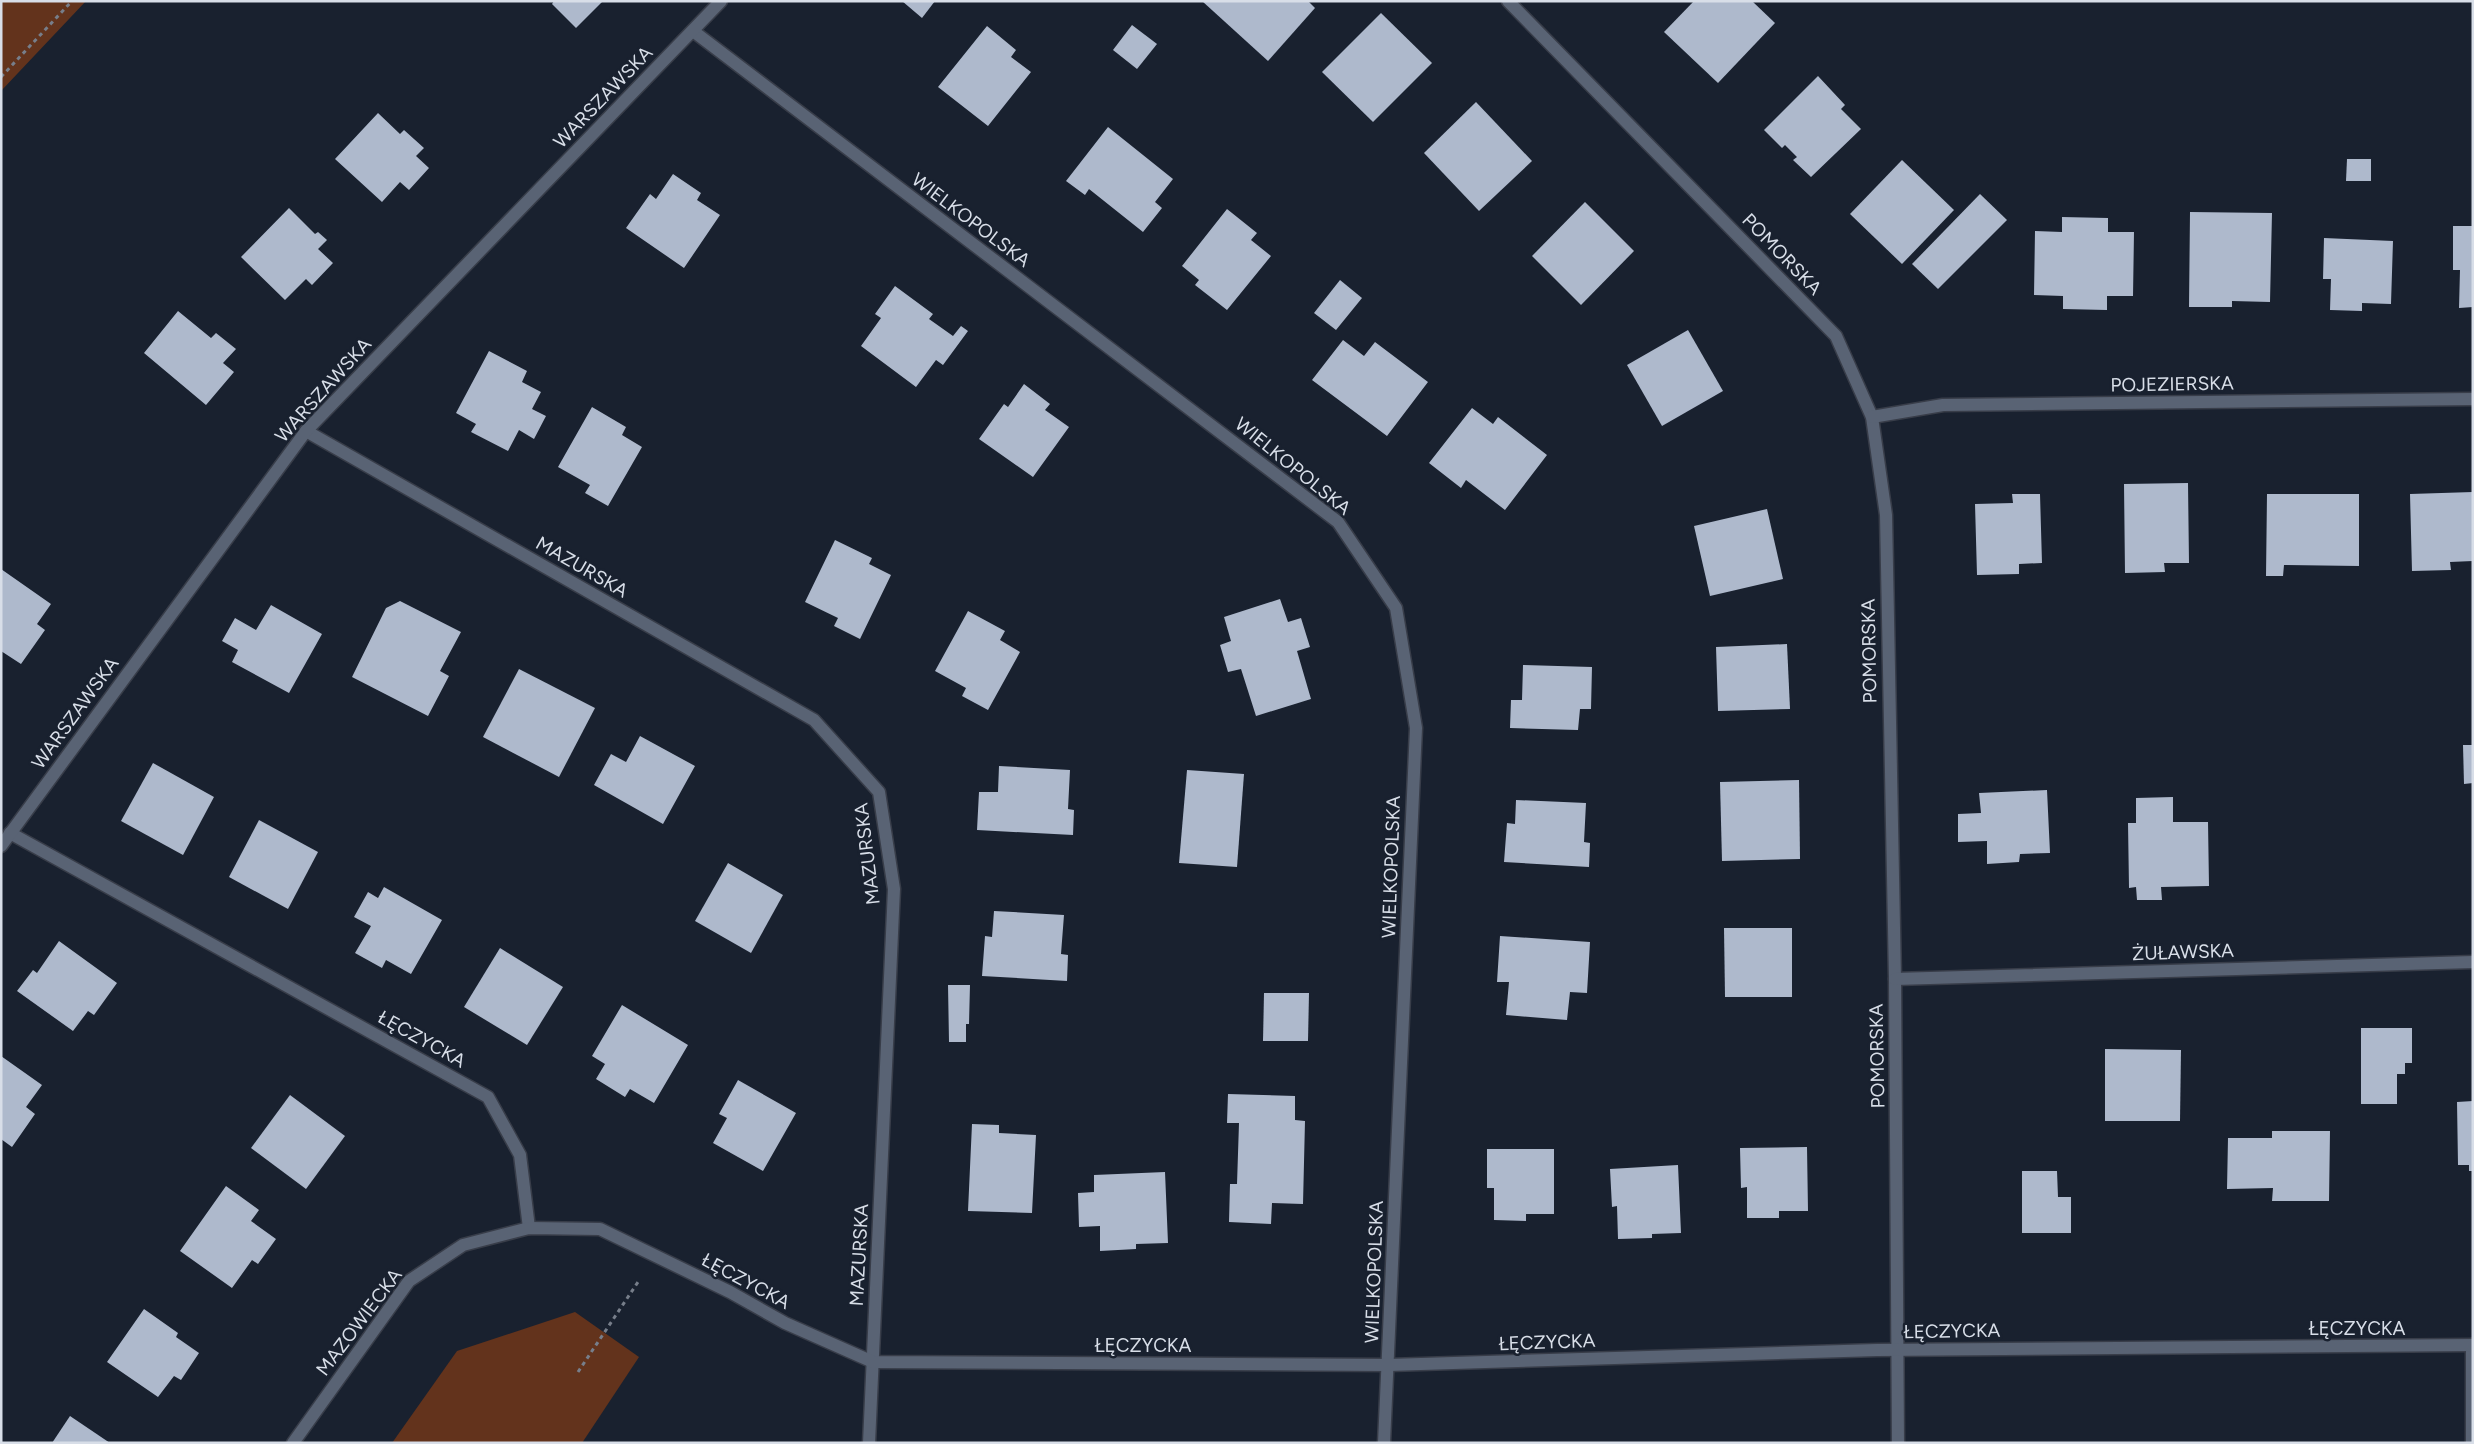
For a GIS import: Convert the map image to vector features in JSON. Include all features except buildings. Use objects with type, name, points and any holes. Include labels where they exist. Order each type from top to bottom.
[{"type":"street","name":"WARSZAWSKA","points":[[1,846],[306,431],[721,1]]},
{"type":"street","name":"POMORSKA","points":[[1508,1],[1836,336],[1872,417],[1886,515],[1895,979],[1899,1350],[1898,1443]]},
{"type":"street","name":"WIELKOPOLSKA","points":[[693,31],[1338,522],[1396,608],[1416,728],[1389,1365],[1384,1443]]},
{"type":"street","name":"POJEZIERSKA","points":[[1872,417],[1943,405],[2473,399]]},
{"type":"street","name":"MAZURSKA","points":[[306,431],[814,720],[879,792],[894,889],[869,1443]]},
{"type":"street","name":"ŁĘCZYCKA","points":[[10,833],[488,1096],[520,1154],[529,1228],[600,1230],[730,1292],[785,1323],[873,1362],[1389,1365],[1899,1350],[2473,1345]]},
{"type":"street","name":"ŻUŁAWSKA","points":[[1895,979],[2473,962]]},
{"type":"street","name":"MAZOWIECKA","points":[[293,1443],[409,1281],[463,1245],[529,1228]]},
{"type":"street","points":[[2472,1443],[2473,1345]]},
{"type":"path","points":[[1,77],[72,1]]},
{"type":"path","points":[[578,1372],[655,1256]]},
{"type":"shaded area","points":[[1,1],[86,1],[1,91]]},
{"type":"shaded area","points":[[575,1312],[639,1357],[582,1443],[392,1443],[457,1351]]}]
